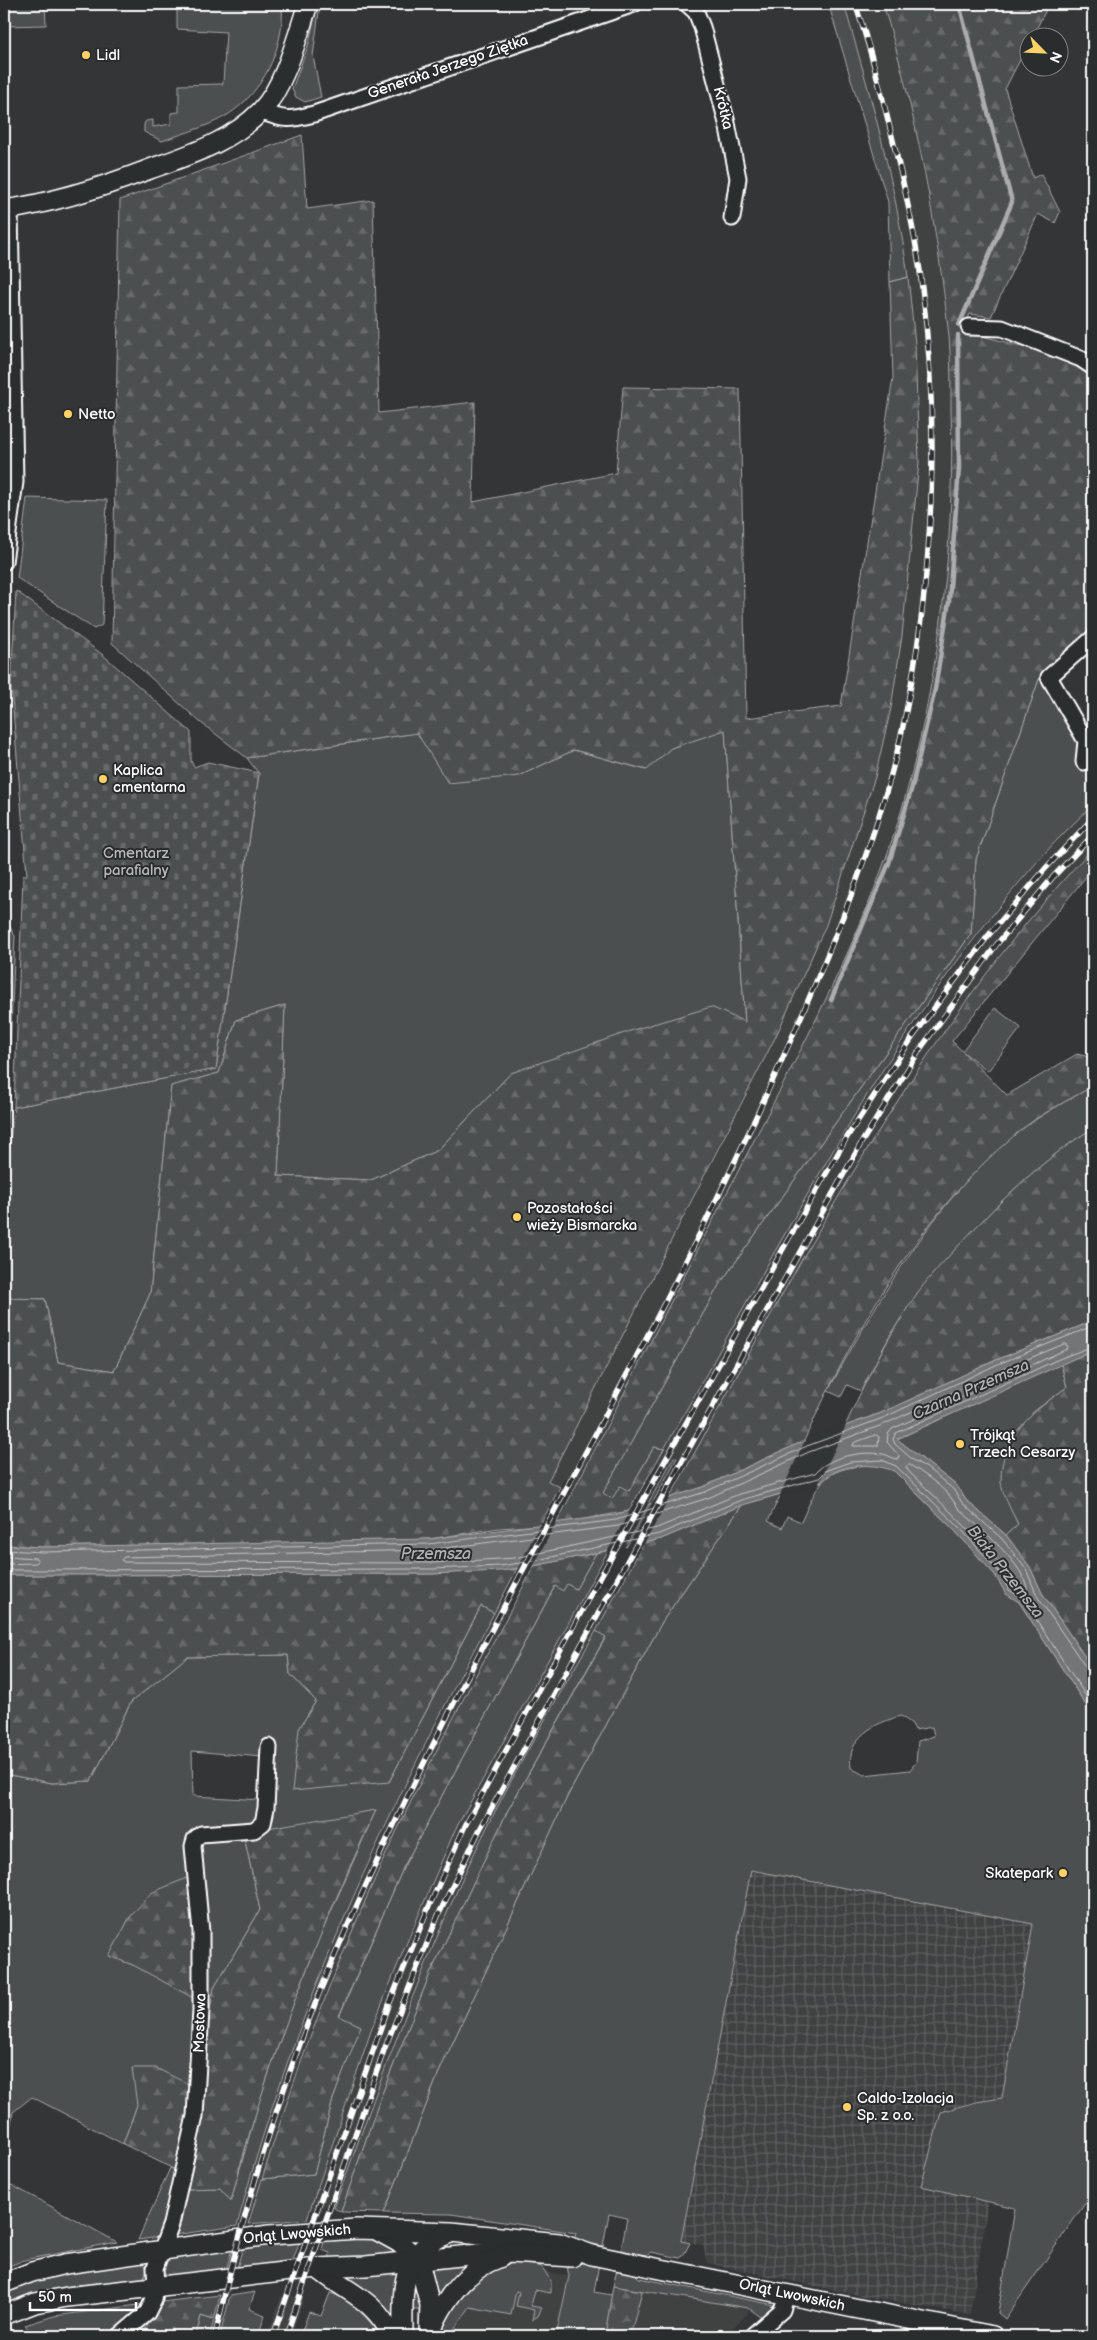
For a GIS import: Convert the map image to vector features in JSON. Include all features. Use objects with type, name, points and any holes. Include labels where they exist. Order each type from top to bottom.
[{"type":"main road","points":[[294,4],[295,43]]},
{"type":"main road","points":[[7,210],[62,198],[108,184],[198,152],[238,130],[261,111],[280,81],[308,4]]},
{"type":"main road","points":[[375,2229],[398,2242],[409,2251],[413,2261],[421,2270],[430,2305],[430,2334]]},
{"type":"main road","name":"Orląt Lwowskich","points":[[4,2283],[32,2272],[65,2264],[291,2232],[375,2229],[451,2232],[559,2243],[592,2255],[993,2336]]},
{"type":"main road","points":[[403,2336],[403,2290],[405,2275],[417,2252],[428,2243],[451,2232]]},
{"type":"main road","points":[[430,2334],[442,2306],[457,2286],[473,2271],[511,2253]]},
{"type":"main road","name":"Orląt Lwowskich","points":[[4,2315],[47,2301],[317,2268],[366,2266],[511,2253],[571,2257],[592,2255]]},
{"type":"main road","points":[[317,2268],[330,2279],[368,2302],[392,2336]]},
{"type":"street","name":"Generała Jerzego Ziętka","points":[[261,111],[280,119],[295,119],[314,114],[634,4]]},
{"type":"street","name":"Krótka","points":[[688,4],[696,12],[702,26],[727,123],[738,178],[732,218]]},
{"type":"street","points":[[4,562],[16,482],[12,233],[7,210]]},
{"type":"street","points":[[969,328],[1002,328],[1082,359],[1093,367]]},
{"type":"street","points":[[1084,762],[1086,742],[1049,677],[1093,638]]},
{"type":"street","name":"Mostowa","points":[[120,2336],[148,2313],[156,2287],[155,2268],[171,2224],[193,2128],[198,2094],[201,1932],[193,1846],[195,1839],[201,1834],[254,1830],[263,1823],[266,1808],[269,1747]]},
{"type":"street","points":[[752,2336],[782,2310],[787,2294]]},
{"type":"shaded area","points":[[844,4],[883,4],[901,62],[919,146],[936,242],[949,341],[953,464],[946,587],[931,688],[908,788],[880,875],[844,963],[804,1045],[576,1485],[564,1479],[560,1487],[548,1481],[740,1109],[776,1036],[826,925],[875,777],[891,708],[902,636],[919,462],[915,344],[903,236],[887,158]]},
{"type":"shaded area","points":[[1093,804],[1093,848],[1030,918],[982,978],[934,1045],[818,1234],[688,1464],[675,1457],[668,1468],[657,1462],[804,1197],[878,1077],[975,939],[1044,854]]},
{"type":"shaded area","points":[[604,1584],[618,1591],[495,1814],[464,1876],[408,2006],[334,2208],[325,2205],[322,2212],[311,2209],[371,2031],[455,1830],[587,1589],[598,1595]]},
{"type":"shaded area","points":[[499,1604],[510,1610],[459,1708],[382,1865],[294,2080],[252,2212],[242,2209],[255,2159],[301,2023],[343,1920],[405,1786]]},
{"type":"shaded area","points":[[751,1870],[1033,1924],[1002,2098],[976,2102],[922,2186],[988,2201],[970,2315],[858,2295],[707,2263],[703,2245],[681,2241]]},
{"type":"shaded area","points":[[529,2268],[569,2276],[556,2336],[445,2336],[465,2297]]},
{"type":"shaded area","points":[[642,2291],[749,2308],[748,2313],[724,2336],[630,2336]]},
{"type":"shaded area","points":[[292,2295],[304,2299],[291,2336],[267,2336],[281,2296],[290,2300]]},
{"type":"shaded area","points":[[215,2315],[224,2317],[220,2336],[210,2336]]},
{"type":"green space","points":[[4,4],[45,4],[46,25],[4,26]]},
{"type":"green space","points":[[177,4],[282,4],[282,18],[277,48],[272,62],[257,88],[247,99],[228,115],[200,128],[162,141],[144,132],[144,124],[146,121],[153,120],[153,127],[171,124],[171,113],[179,112],[179,85],[223,84],[226,32],[177,29]]},
{"type":"green space","points":[[318,4],[320,4],[313,56],[321,97],[305,102],[296,97],[292,89],[308,46]]},
{"type":"green space","points":[[844,4],[873,105],[897,207],[908,277],[890,282],[888,202],[829,6]]},
{"type":"green space","points":[[883,4],[1049,4],[1037,28],[1020,28],[1020,60],[1005,89],[1033,178],[1041,174],[1060,212],[1055,223],[1038,214],[991,317],[970,314],[962,331],[1038,350],[1093,374],[1093,629],[1039,679],[976,859],[971,934],[719,1285],[603,1493],[612,1499],[620,1486],[629,1491],[654,1447],[664,1449],[629,1511],[556,1524],[795,1062],[839,972],[859,927],[894,835],[919,741],[937,647],[948,553],[952,458],[950,355],[932,211],[906,86]]},
{"type":"green space","points":[[302,135],[307,209],[373,200],[379,413],[475,402],[473,502],[616,473],[623,387],[740,389],[746,718],[841,706],[893,378],[890,282],[908,277],[915,344],[919,462],[902,636],[891,708],[875,777],[826,925],[776,1036],[548,1481],[560,1487],[540,1525],[499,1528],[429,1539],[43,1547],[4,1545],[4,1298],[45,1299],[58,1362],[114,1371],[150,1294],[171,1086],[219,1073],[236,1020],[285,1005],[278,1176],[371,1180],[438,1150],[511,1073],[633,1030],[711,1007],[745,1022],[725,730],[671,748],[647,770],[574,750],[519,776],[448,783],[417,733],[247,758],[200,722],[112,643],[120,200]]},
{"type":"green space","points":[[27,498],[107,500],[102,625],[94,629],[17,578]]},
{"type":"green space","name":"Cmentarz parafialny","points":[[16,591],[103,655],[191,732],[191,761],[194,767],[208,762],[259,773],[216,1069],[14,1107],[23,876],[27,875],[11,686]]},
{"type":"green space","points":[[1039,679],[1058,682],[1093,744],[1093,804],[1044,854],[987,922],[934,993],[885,1066],[794,1218],[664,1449],[654,1447],[629,1491],[612,1499],[602,1494],[719,1285],[971,934],[976,859]]},
{"type":"green space","points":[[725,729],[745,1023],[511,1073],[438,1150],[371,1180],[278,1176],[285,1005],[236,1020],[219,1073],[171,1086],[150,1294],[114,1371],[58,1362],[45,1299],[4,1298],[4,1190],[14,1107],[216,1069],[259,774],[247,758],[417,733],[519,776],[574,750],[646,770],[671,748]]},
{"type":"green space","points":[[1093,848],[1093,868],[952,1041],[1007,1095],[1077,1054],[1093,1058],[1093,1086],[1053,1108],[1016,1134],[981,1166],[950,1200],[920,1237],[868,1316],[845,1357],[804,1441],[703,1487],[669,1499],[811,1244],[913,1077],[969,998],[1028,921]]},
{"type":"green space","points":[[4,917],[15,936],[4,1190]]},
{"type":"green space","points":[[995,1008],[1021,1028],[988,1071],[962,1051]]},
{"type":"green space","points":[[1093,1086],[1093,1128],[1035,1170],[983,1220],[930,1278],[895,1328],[861,1391],[847,1385],[841,1397],[828,1391],[889,1285],[923,1235],[961,1187],[1010,1138],[1046,1113]]},
{"type":"green space","points":[[1093,1128],[1093,1321],[996,1360],[881,1413],[845,1426],[888,1341],[907,1308],[928,1279],[976,1227],[1023,1181],[1057,1153]]},
{"type":"green space","points":[[1093,1350],[1093,1669],[1042,1593],[1030,1567],[1006,1535],[1018,1524],[1005,1497],[1001,1481],[1002,1465],[1006,1451],[1021,1426],[1031,1415],[1067,1387],[1061,1364]]},
{"type":"green space","points":[[1061,1364],[1067,1387],[1033,1412],[1001,1482],[1018,1525],[1006,1535],[966,1500],[957,1486],[897,1439]]},
{"type":"green space","points":[[674,1457],[677,1458],[652,1504],[647,1505]]},
{"type":"green space","points":[[881,1465],[894,1471],[955,1531],[995,1575],[1006,1593],[1019,1602],[1093,1716],[1093,2202],[1088,2199],[1005,2319],[998,2313],[1015,2208],[921,2186],[941,2112],[976,2102],[1002,2098],[1033,1924],[751,1870],[681,2241],[690,2243],[683,2256],[680,2258],[651,2252],[646,2255],[621,2250],[627,2218],[609,2214],[603,2246],[574,2240],[576,2233],[451,2214],[384,2213],[439,2072],[567,1797],[662,1622],[742,1505],[781,1494],[768,1521],[782,1528],[787,1516],[801,1522],[818,1487],[824,1480],[832,1474],[853,1467]],"holes":[[[901,1716],[912,1724],[915,1730],[932,1727],[934,1736],[918,1741],[916,1762],[910,1770],[864,1775],[851,1768],[853,1748],[864,1733],[872,1727]]]},
{"type":"green space","points":[[742,1505],[662,1622],[567,1797],[439,2072],[384,2213],[341,2212],[380,2099],[430,1974],[508,1810],[606,1637],[596,1631],[644,1543],[661,1539]]},
{"type":"green space","points":[[608,1551],[455,1830],[371,2031],[307,2219],[248,2224],[262,2179],[314,2174],[333,2099],[360,2026],[339,2017],[404,1866],[555,1586],[567,1584],[576,1589],[596,1553]]},
{"type":"green space","points":[[596,1553],[576,1589],[567,1584],[563,1591],[555,1586],[404,1866],[339,2016],[361,2026],[333,2099],[314,2174],[262,2179],[288,2099],[317,2020],[381,1865],[436,1752],[534,1566]]},
{"type":"green space","points":[[517,1569],[494,1613],[481,1606],[389,1782],[292,1791],[299,1729],[316,1701],[290,1674],[288,1655],[187,1657],[131,1702],[91,1781],[52,1783],[4,1774],[4,1575],[432,1574]]},
{"type":"green space","points":[[481,1606],[494,1613],[417,1761],[347,1912],[315,1989],[286,2067],[260,2146],[237,2226],[138,2240],[170,2168],[186,2175],[183,2189],[220,2188],[231,2200],[259,2102],[286,2023],[318,1941],[376,1810],[244,1836],[260,1910],[214,1988],[205,2038],[201,2090],[137,2105],[123,2144],[32,2097],[13,2112],[4,2167],[4,1774],[52,1783],[91,1781],[131,1702],[187,1657],[288,1655],[290,1674],[316,1701],[299,1729],[389,1782]],"holes":[[[192,1751],[262,1757],[262,1800],[193,1796]],[[130,1917],[133,1965],[110,1956]]]},
{"type":"green space","points":[[596,1631],[606,1636],[508,1810],[430,1974],[380,2099],[341,2212],[334,2208],[396,2041],[445,1918],[478,1845],[510,1783]]},
{"type":"green space","points":[[376,1810],[333,1905],[294,2002],[260,2101],[231,2201],[220,2188],[183,2189],[186,2175],[123,2144],[137,2105],[132,2068],[156,2068],[200,2090],[205,2038],[214,1988],[260,1910],[244,1836],[273,1827]]},
{"type":"green space","points":[[189,1877],[198,1924],[197,2000],[133,1965],[109,1956],[130,1917],[151,1893]]},
{"type":"green space","points":[[4,2181],[117,2242],[24,2260],[4,2268]]},
{"type":"green space","points":[[325,2238],[372,2238],[386,2242],[404,2253],[369,2258],[329,2258],[330,2253],[322,2250]]},
{"type":"green space","points":[[300,2241],[292,2263],[236,2271],[243,2247]]},
{"type":"green space","points":[[232,2249],[226,2271],[171,2277],[163,2272],[164,2261],[170,2257]]},
{"type":"green space","points":[[473,2261],[437,2300],[427,2265]]},
{"type":"green space","points":[[140,2262],[146,2266],[147,2271],[142,2280],[75,2285],[42,2292],[4,2304],[4,2293],[37,2280],[70,2272]]},
{"type":"green space","points":[[522,2262],[542,2267],[551,2281],[551,2293],[535,2290],[531,2306],[542,2308],[538,2316],[532,2320],[534,2310],[516,2306],[519,2292],[516,2291],[511,2315],[470,2307],[454,2329],[452,2336],[441,2336],[453,2310],[471,2287],[482,2277],[494,2270]]},
{"type":"green space","points":[[566,2262],[599,2264],[594,2292],[612,2295],[605,2336],[556,2336],[569,2276]]},
{"type":"green space","points":[[617,2269],[633,2272],[639,2278],[774,2305],[773,2311],[763,2318],[748,2308],[613,2286]]},
{"type":"green space","points":[[397,2270],[397,2310],[386,2312],[366,2292],[343,2278],[343,2274]]},
{"type":"green space","points":[[410,2273],[423,2295],[422,2329],[419,2329],[419,2310],[409,2310]]},
{"type":"green space","points":[[613,2286],[642,2291],[630,2336],[605,2336]]},
{"type":"green space","points":[[255,2292],[249,2309],[265,2315],[258,2336],[220,2336],[230,2296]]},
{"type":"green space","points":[[330,2293],[337,2295],[355,2307],[376,2329],[379,2328],[383,2336],[300,2336],[309,2312],[321,2316]]},
{"type":"green space","points":[[220,2295],[214,2320],[201,2316],[196,2336],[142,2336],[161,2302]]},
{"type":"green space","points":[[161,2302],[142,2336],[34,2336],[25,2325],[54,2316]]},
{"type":"green space","points":[[201,2316],[214,2320],[210,2336],[196,2336]]},
{"type":"water","points":[[1093,1321],[1093,1350],[897,1439],[957,1486],[966,1500],[1006,1535],[1030,1567],[1042,1593],[1093,1669],[1093,1716],[1019,1602],[1006,1594],[995,1575],[955,1531],[894,1471],[876,1466],[855,1466],[836,1471],[822,1482],[742,1505],[661,1539],[534,1566],[500,1571],[432,1574],[4,1575],[4,1545],[43,1547],[429,1539],[615,1515],[703,1487],[804,1441],[881,1413],[996,1360]]},
{"type":"pier","points":[[847,1423],[817,1487],[779,1497],[806,1438]]},
{"type":"pier","points":[[671,1495],[643,1546],[626,1549],[653,1501]]},
{"type":"pier","points":[[649,1502],[623,1550],[606,1554],[631,1508]]},
{"type":"pier","points":[[557,1521],[532,1569],[516,1572],[541,1522]]},
{"type":"waterway","points":[[959,4],[1012,202],[959,325]]},
{"type":"waterway","points":[[831,1000],[889,863],[912,787],[935,689],[949,601],[959,468],[958,335]]},
{"type":"railway","points":[[215,2336],[226,2288],[266,2143],[298,2048],[335,1955],[440,1730],[516,1582],[655,1321],[739,1153],[797,1026],[843,917],[870,844],[893,769],[913,674],[927,560],[931,502],[931,386],[927,328],[913,231],[879,85],[855,4]]},
{"type":"railway","points":[[273,2336],[389,2005],[427,1911],[465,1826],[592,1592],[849,1134],[912,1038],[988,936],[1045,869],[1093,818]]},
{"type":"railway","points":[[286,2336],[384,2050],[438,1916],[479,1831],[682,1461],[863,1140],[921,1048],[997,944],[1053,877],[1093,835]]},
{"type":"place","name":"Lidl","points":[[86,55]]},
{"type":"place","name":"Netto","points":[[68,414]]},
{"type":"place","name":"Kaplica cmentarna","points":[[103,779]]},
{"type":"place","name":"Pozostałości wieży Bismarcka","points":[[517,1217]]},
{"type":"place","name":"Trójkąt Trzech Cesarzy","points":[[960,1444]]},
{"type":"place","name":"Skatepark","points":[[1063,1873]]},
{"type":"place","name":"Caldo-Izolacja Sp. z o.o.","points":[[847,2107]]},
{"type":"water label","name":"Czarna Przemsza","points":[[971,1390]]},
{"type":"water label","name":"Przemsza","points":[[436,1554]]},
{"type":"water label","name":"Biała Przemsza","points":[[1005,1572]]}]
